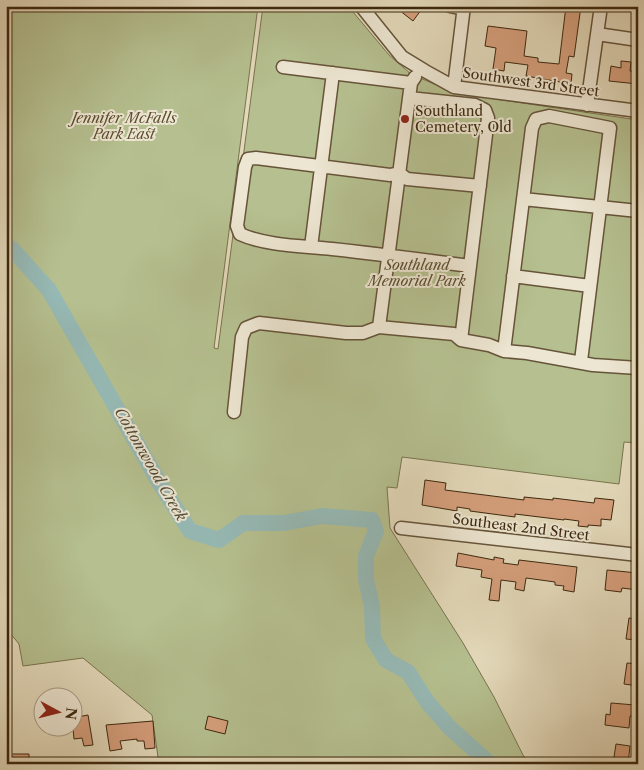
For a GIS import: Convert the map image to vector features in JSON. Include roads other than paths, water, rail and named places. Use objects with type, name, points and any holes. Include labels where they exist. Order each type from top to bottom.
[{"type":"street","name":"Southwest 3rd Street","points":[[362,6],[402,57],[454,87],[638,111]]},
{"type":"street","points":[[450,6],[464,8],[454,87]]},
{"type":"street","points":[[587,105],[601,6]]},
{"type":"street","points":[[597,34],[638,40]]},
{"type":"street","points":[[283,67],[411,83]]},
{"type":"street","points":[[379,327],[411,83],[421,69]]},
{"type":"street","points":[[311,247],[334,73]]},
{"type":"street","points":[[409,98],[475,105],[485,110],[488,118],[461,340]]},
{"type":"street","points":[[572,120],[574,103]]},
{"type":"street","points":[[504,351],[532,128],[536,118],[549,116],[610,128],[581,362]]},
{"type":"street","points":[[470,266],[249,238],[240,234],[237,226],[245,167],[248,159],[256,158],[390,175],[399,173],[407,179],[480,186]]},
{"type":"street","points":[[523,199],[638,211]]},
{"type":"street","points":[[513,276],[590,286]]},
{"type":"street","points":[[234,412],[242,337],[246,328],[259,323],[337,332],[363,333],[379,327],[454,334],[461,340],[489,345],[504,351],[527,352],[593,365],[638,368]]},
{"type":"street","name":"Southeast 2nd Street","points":[[401,528],[638,555]]},
{"type":"waterway","name":"Cottonwood Creek","points":[[6,246],[12,249],[49,290],[160,484],[190,531],[219,540],[243,523],[284,523],[322,516],[372,520],[376,531],[366,556],[366,580],[372,606],[373,639],[386,660],[408,672],[428,703],[450,728],[490,764]]},
{"type":"place","name":"Southland Cemetery, Old","points":[[405,119]]},
{"type":"park label","name":"Jennifer McFalls Park East","points":[[124,126]]},
{"type":"park label","name":"Southland Memorial Park","points":[[417,274]]}]
